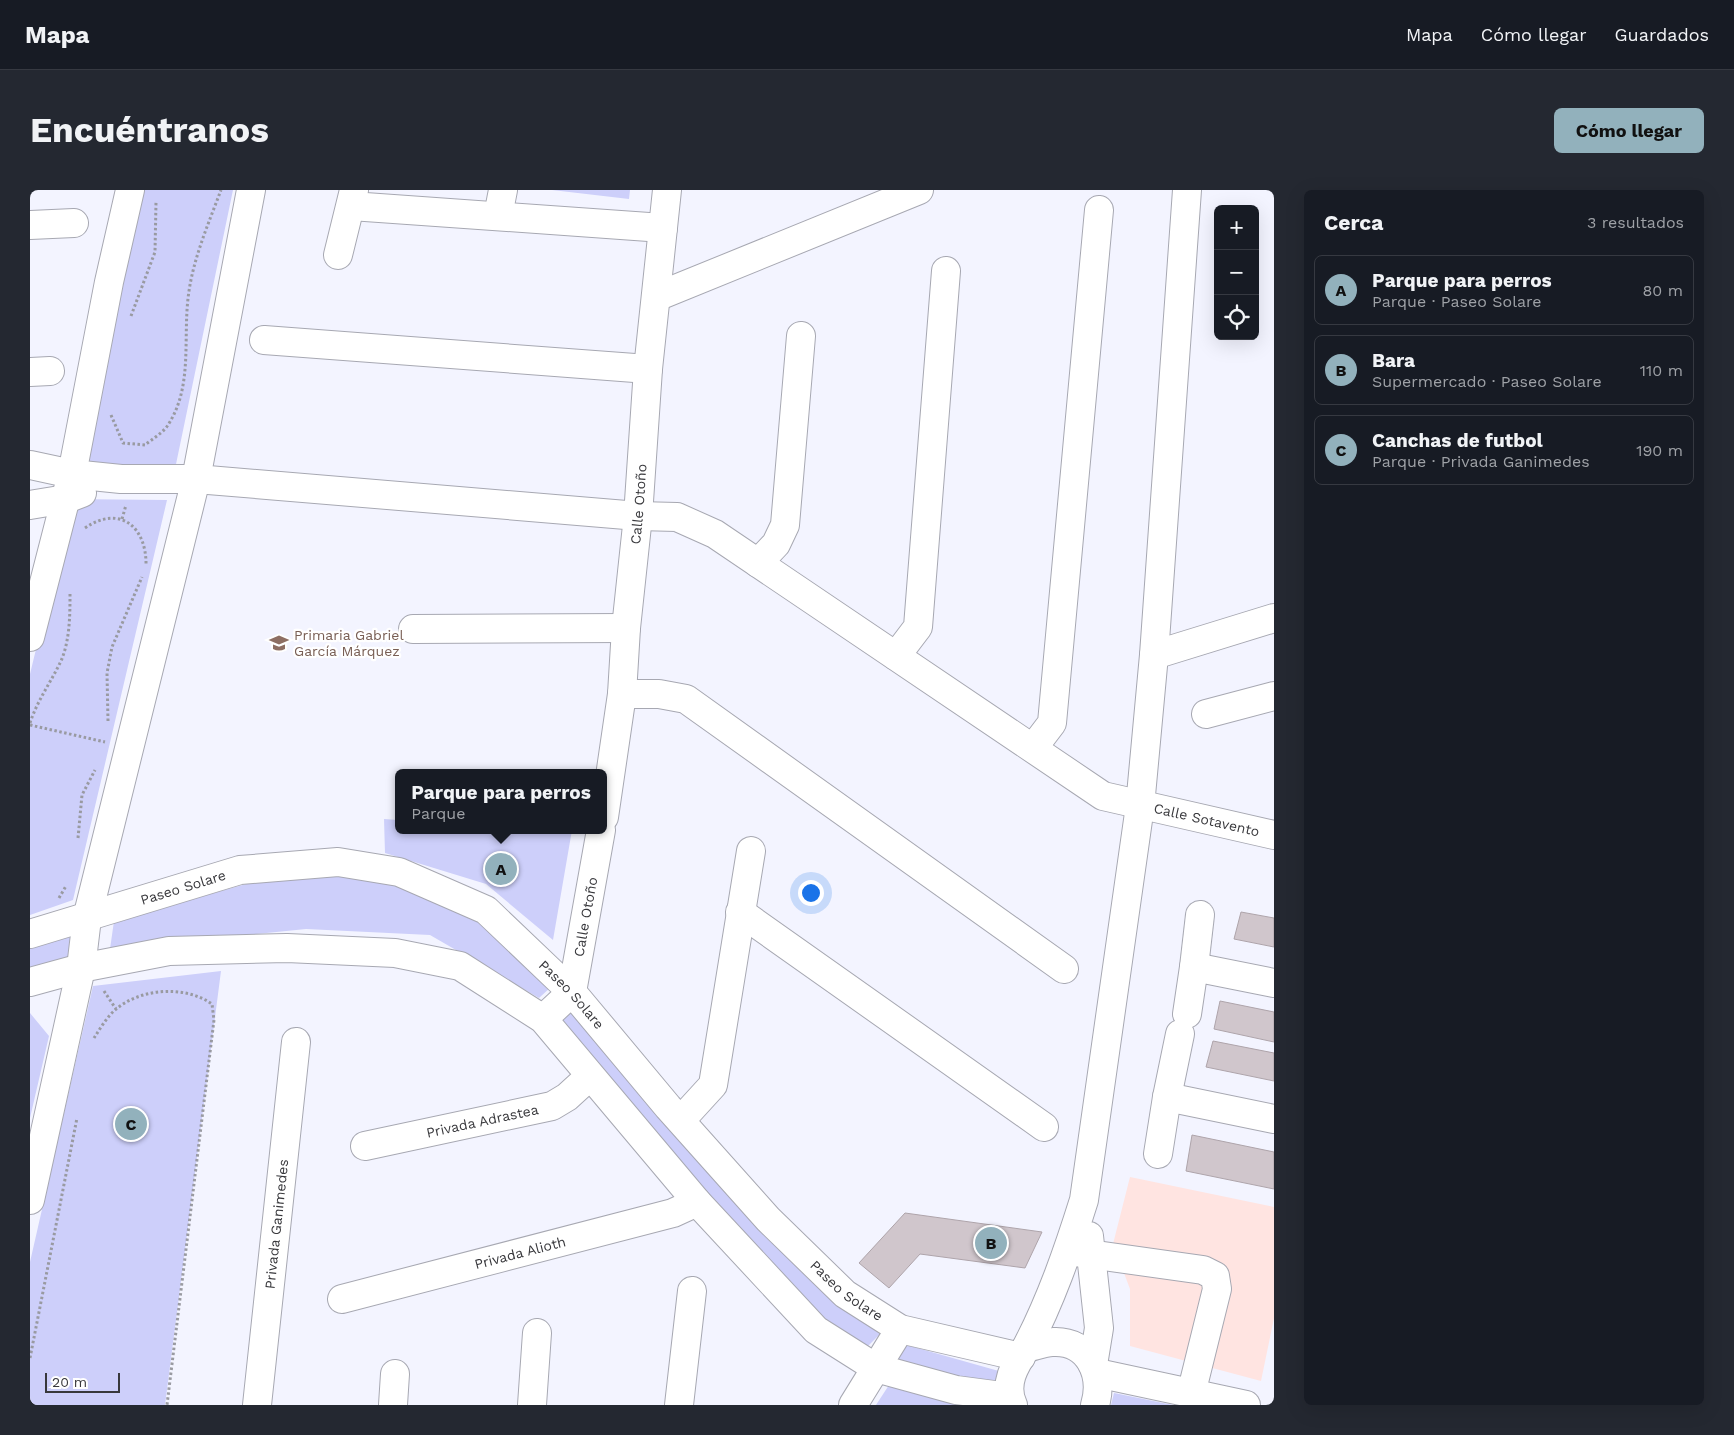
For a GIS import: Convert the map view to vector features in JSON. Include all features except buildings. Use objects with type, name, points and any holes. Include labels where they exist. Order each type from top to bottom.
[{"type":"street","points":[[30,637],[69,486],[109,282],[130,190]]},
{"type":"street","points":[[30,1200],[81,968],[113,746],[196,479],[251,190]]},
{"type":"street","points":[[498,216],[503,190]]},
{"type":"street","name":"Calle Otoño","points":[[607,778],[622,694],[626,628],[638,516],[648,368],[667,190]]},
{"type":"street","points":[[656,297],[919,190]]},
{"type":"street","points":[[1095,1405],[1099,1391],[1095,1369],[1099,1328],[1080,1252],[1084,1200],[1140,806],[1154,655],[1187,190]]},
{"type":"street","points":[[338,255],[352,198],[498,216],[663,228]]},
{"type":"street","points":[[1033,748],[1052,723],[1099,210]]},
{"type":"street","points":[[30,225],[74,223]]},
{"type":"street","points":[[896,656],[918,627],[946,271]]},
{"type":"street","points":[[758,563],[776,544],[785,525],[801,336]]},
{"type":"street","points":[[264,340],[648,368]]},
{"type":"street","points":[[30,465],[69,486]]},
{"type":"street","name":"Calle Sotavento","points":[[69,486],[121,479],[196,479],[638,516],[677,517],[715,534],[1103,796],[1140,806],[1274,835]]},
{"type":"street","points":[[30,505],[69,486]]},
{"type":"street","points":[[1154,655],[1274,618]]},
{"type":"street","points":[[413,628],[626,628]]},
{"type":"street","points":[[622,694],[659,694],[686,699],[1064,969]]},
{"type":"street","points":[[1206,714],[1274,696]]},
{"type":"street","name":"Calle Otoño","points":[[572,992],[600,834]]},
{"type":"street","points":[[681,1120],[712,1085],[750,851]]},
{"type":"street","name":"Paseo Solare","points":[[30,934],[240,870],[338,862],[400,872],[486,910],[572,992],[768,1219],[845,1294],[900,1329],[1024,1352]]},
{"type":"street","points":[[740,912],[1044,1128]]},
{"type":"street","points":[[1158,1154],[1167,1097],[1184,1024],[1194,967],[1200,915]]},
{"type":"street","points":[[30,982],[81,968],[169,951],[287,948],[395,953],[460,966],[543,1019],[697,1202],[816,1330],[876,1368],[956,1390],[1011,1401],[1011,1373],[1080,1252]]},
{"type":"street","points":[[1194,967],[1274,983]]},
{"type":"street","points":[[543,1019],[572,992]]},
{"type":"street","name":"Privada Ganimedes","points":[[256,1405],[296,1042]]},
{"type":"street","name":"Privada Adrastea","points":[[365,1146],[552,1106],[567,1097],[590,1076]]},
{"type":"street","points":[[1167,1097],[1274,1119]]},
{"type":"street","name":"Privada Alioth","points":[[342,1299],[673,1213],[697,1202]]},
{"type":"street","points":[[1080,1252],[1203,1270],[1215,1276],[1216,1289],[1191,1394]]},
{"type":"street","points":[[680,1405],[692,1291]]},
{"type":"street","points":[[853,1405],[900,1329]]},
{"type":"street","points":[[532,1405],[537,1333]]},
{"type":"street","points":[[1024,1352],[1054,1342],[1073,1345],[1088,1356],[1095,1369],[1191,1394],[1246,1405]]},
{"type":"street","points":[[393,1405],[395,1374]]},
{"type":"path","points":[[110,405],[123,443],[145,445],[168,427],[182,390],[185,372],[188,292],[205,233],[221,190]]},
{"type":"path","points":[[128,321],[155,252],[156,197]]},
{"type":"path","points":[[82,530],[95,521],[122,519],[138,530],[145,547],[146,565],[141,581],[112,648],[107,673],[108,724]]},
{"type":"path","points":[[70,588],[67,639],[62,659],[35,708],[30,724],[113,746]]},
{"type":"path","points":[[107,733],[113,746]]},
{"type":"path","points":[[78,843],[82,794],[98,764]]},
{"type":"path","points":[[54,904],[69,881]]},
{"type":"path","points":[[93,1040],[116,1009],[149,993],[183,992],[201,996],[212,1004],[214,1020],[167,1405]]},
{"type":"path","points":[[30,1358],[79,1108]]},
{"type":"shaded area","points":[[140,190],[233,190],[175,469],[84,462]]},
{"type":"shaded area","points":[[552,190],[630,190],[629,199]]},
{"type":"shaded area","points":[[66,499],[167,500],[73,900],[30,915],[30,674],[45,612]]},
{"type":"shaded area","points":[[384,819],[395,820],[395,834],[571,834],[553,940],[486,884],[385,853]]},
{"type":"shaded area","points":[[337,873],[396,886],[481,921],[551,987],[539,998],[430,935],[306,929],[110,949],[114,921],[257,881]]},
{"type":"shaded area","points":[[75,933],[69,958],[30,968],[30,945]]},
{"type":"shaded area","points":[[221,971],[165,1405],[30,1405],[30,1262],[93,986]]},
{"type":"shaded area","points":[[574,1010],[881,1333],[866,1348],[806,1307],[559,1023]]},
{"type":"shaded area","points":[[30,1013],[49,1036],[30,1118]]},
{"type":"shaded area","points":[[1130,1177],[1274,1207],[1274,1318],[1261,1381],[1130,1346],[1130,1289],[1113,1244]]},
{"type":"shaded area","points":[[903,1344],[1013,1375],[1014,1389],[890,1362]]},
{"type":"shaded area","points":[[889,1385],[970,1405],[876,1405]]},
{"type":"shaded area","points":[[1114,1393],[1173,1405],[1111,1405]]},
{"type":"place","name":"Primaria Gabriel García Márquez","points":[[279,643]]},
{"type":"place","name":"Parque para perros","points":[[501,869]]},
{"type":"place","name":"Canchas de futbol","points":[[131,1124]]},
{"type":"place","name":"Bara","points":[[991,1243]]}]
